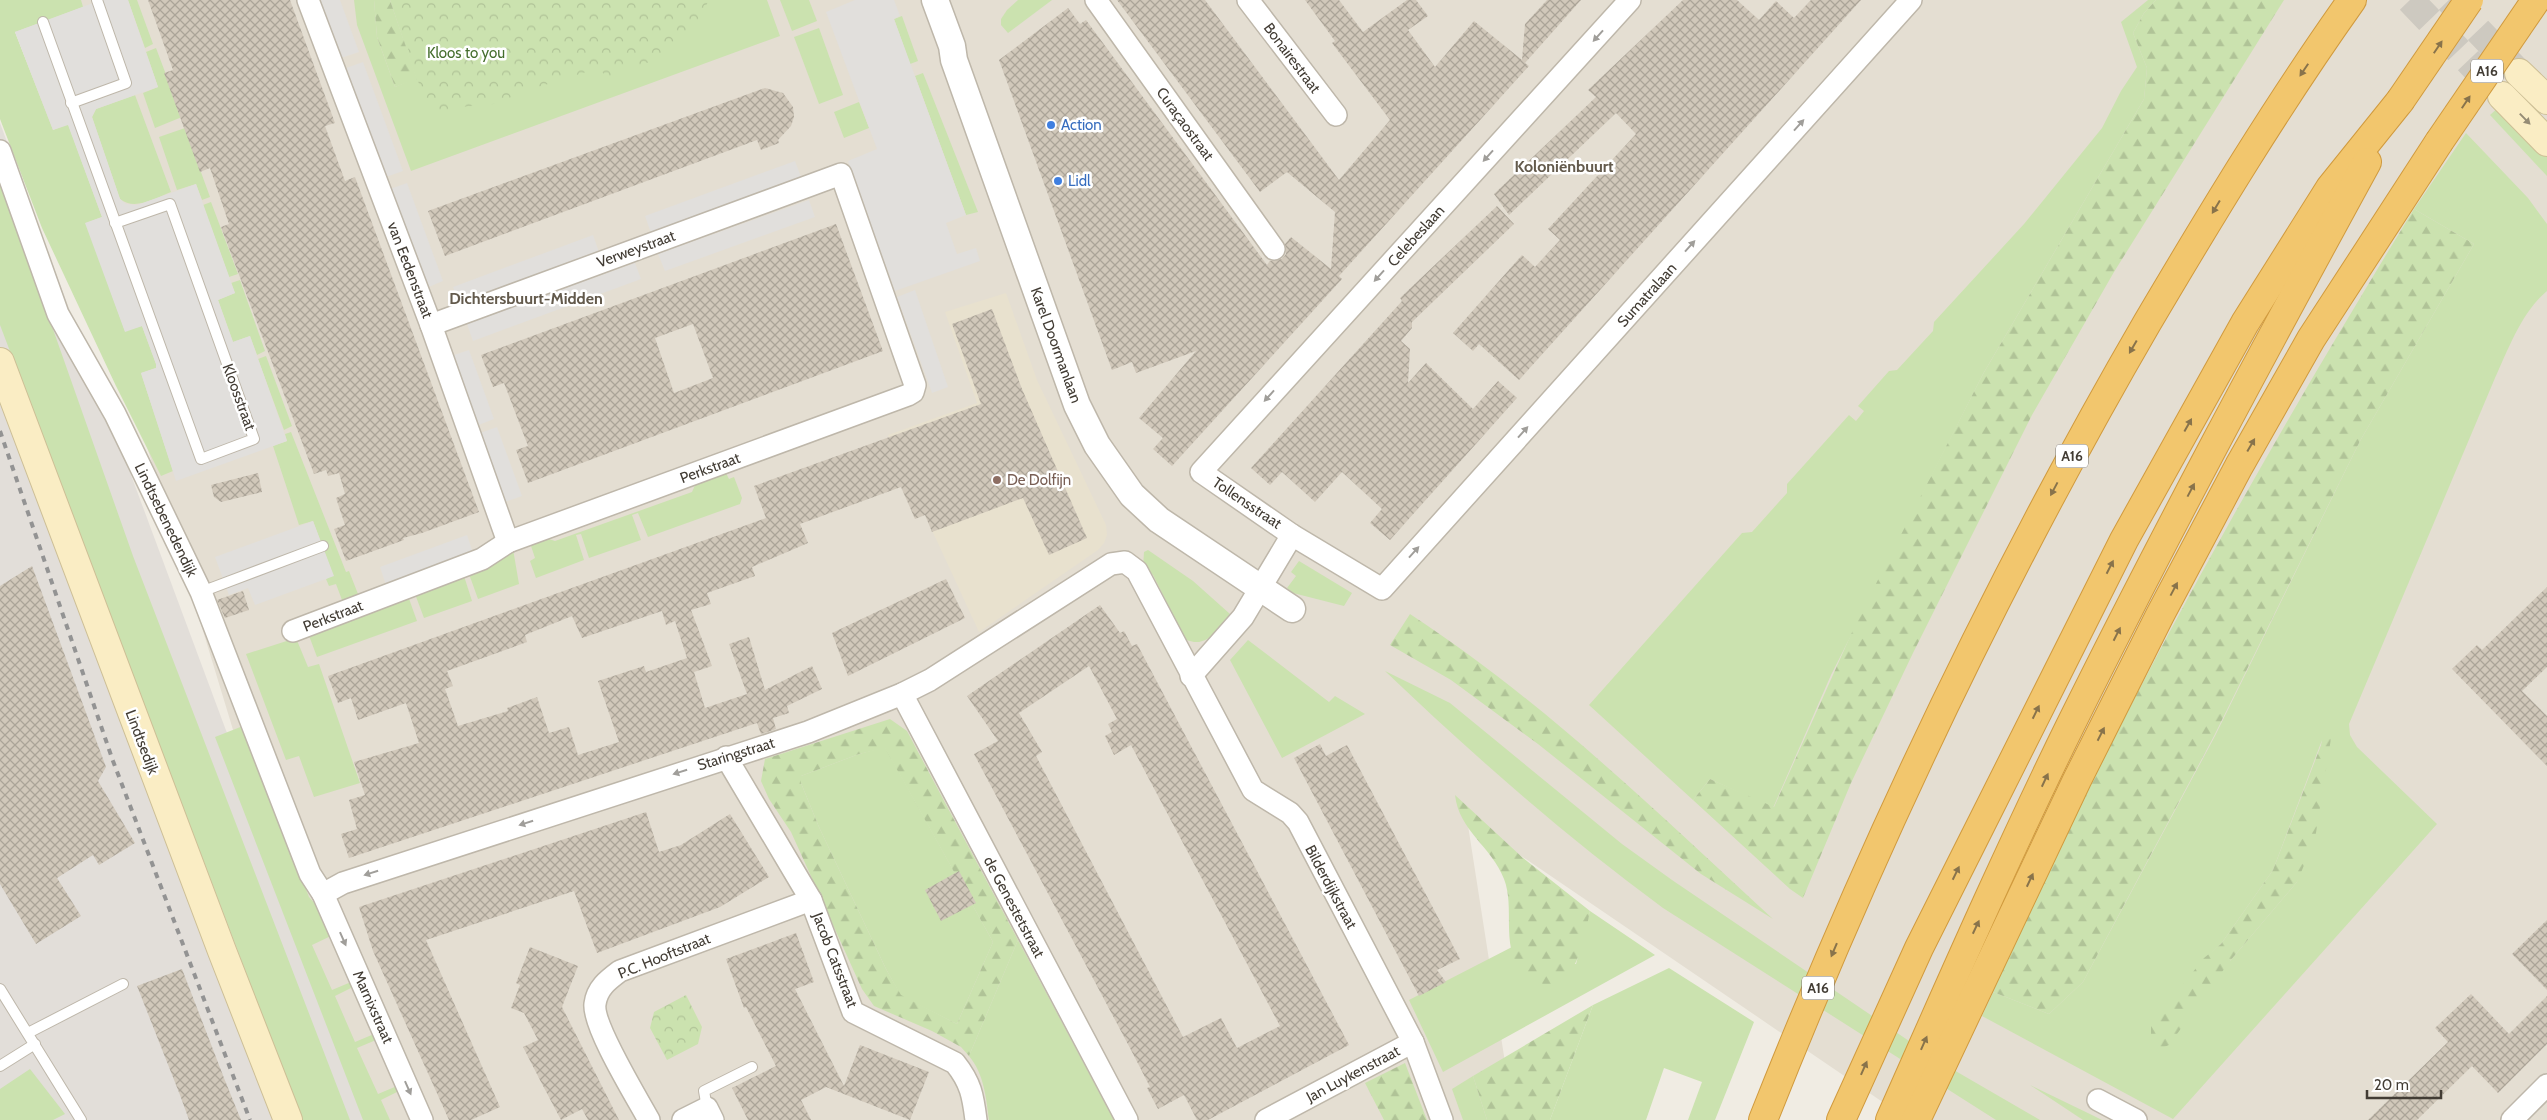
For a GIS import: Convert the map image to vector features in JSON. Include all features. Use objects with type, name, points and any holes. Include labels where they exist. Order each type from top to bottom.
[{"type":"highway","name":"A16","points":[[1763,1120],[1853,905],[1933,729],[1998,595],[2092,418],[2252,149],[2330,30],[2352,0]]},
{"type":"highway","points":[[1842,1116],[1919,948],[2039,704],[2124,540],[2246,323],[2330,188],[2400,101],[2469,0]]},
{"type":"highway","name":"A16","points":[[1916,1120],[2077,780],[2160,615],[2239,466],[2311,339],[2439,142],[2536,0]]},
{"type":"highway","points":[[1890,1120],[2071,724],[2192,489],[2400,101]]},
{"type":"main road","points":[[2519,73],[2547,100]]},
{"type":"main road","points":[[2502,96],[2547,142]]},
{"type":"main road","name":"Lindtsedijk","points":[[0,362],[222,951],[288,1120]]},
{"type":"street","name":"van Eedenstraat","points":[[308,0],[431,325],[508,542]]},
{"type":"street","name":"Karel Doormanlaan","points":[[935,0],[952,46],[954,60],[1077,405],[1097,445],[1132,495],[1158,520],[1292,610]]},
{"type":"street","name":"Curaçaostraat","points":[[1096,0],[1274,248]]},
{"type":"street","name":"Bonairestraat","points":[[1248,0],[1336,115]]},
{"type":"street","name":"Celebeslaan","points":[[1201,472],[1630,0]]},
{"type":"street","name":"Sumatralaan","points":[[1382,589],[1911,0]]},
{"type":"street","name":"Lindtsebenedendijk","points":[[0,151],[58,314],[115,414],[201,592],[310,874],[323,894]]},
{"type":"street","name":"Verweystraat","points":[[431,325],[842,174]]},
{"type":"street","name":"Perkstraat","points":[[293,631],[482,559],[508,542],[913,392],[915,385],[842,174]]},
{"type":"street","name":"Tollensstraat","points":[[1201,472],[1292,534],[1382,589]]},
{"type":"street","name":"Tollensstraat","points":[[1260,588],[1292,534]]},
{"type":"street","name":"Bilderdijkstraat","points":[[1124,562],[1137,571],[1253,790],[1290,812],[1298,822],[1412,1042],[1442,1120]]},
{"type":"street","name":"Staringstraat","points":[[323,894],[343,883],[726,757],[808,732],[902,694],[930,680],[1111,564],[1124,562]]},
{"type":"street","points":[[1191,676],[1243,617],[1260,588]]},
{"type":"street","name":"de Genestetstraat","points":[[902,694],[1127,1120]]},
{"type":"street","name":"Jacob Catsstraat","points":[[726,757],[811,900],[853,1012],[955,1063],[967,1077],[973,1098],[976,1120]]},
{"type":"street","name":"Marnixstraat","points":[[323,894],[422,1120]]},
{"type":"street","name":"P.C. Hooftstraat","points":[[649,1120],[599,1026],[595,1005],[602,985],[620,971],[811,900]]},
{"type":"street","name":"Jan Luykenstraat","points":[[1266,1120],[1412,1042]]},
{"type":"street","points":[[2512,1120],[2547,1085]]},
{"type":"street","points":[[2098,1100],[2136,1120]]},
{"type":"street","points":[[683,1120],[710,1114]]},
{"type":"lane","points":[[71,103],[126,83],[97,0]]},
{"type":"lane","name":"Kloosstraat","points":[[43,22],[201,460],[254,439],[170,204],[116,223]]},
{"type":"lane","points":[[201,592],[323,546]]},
{"type":"lane","points":[[28,1033],[123,984]]},
{"type":"lane","points":[[0,989],[82,1120]]},
{"type":"lane","points":[[0,1066],[35,1044]]},
{"type":"lane","points":[[710,1114],[704,1091],[752,1067]]},
{"type":"shaded area","points":[[4,0],[2547,0],[2547,1120],[1909,1120],[1467,819],[1514,1120],[356,1120],[344,1095],[45,111]]},
{"type":"shaded area","points":[[101,0],[128,0],[158,87],[96,109],[92,117],[120,199],[126,204],[137,205],[196,184],[235,293],[218,300],[233,342],[250,336],[287,441],[176,481],[141,373],[156,368],[156,364],[142,326],[125,332],[85,223],[102,217],[68,125],[53,130],[15,32]]},
{"type":"shaded area","points":[[320,0],[340,0],[359,52],[341,58]]},
{"type":"shaded area","points":[[855,0],[894,0],[900,16],[894,19],[966,215],[946,223],[957,254],[976,248],[980,261],[895,291],[848,161],[877,149],[826,12]]},
{"type":"shaded area","points":[[363,62],[403,171],[386,177],[346,68]]},
{"type":"shaded area","points":[[0,123],[371,1120],[0,1120]]},
{"type":"shaded area","points":[[795,161],[801,177],[651,233],[645,216]]},
{"type":"shaded area","points":[[407,183],[443,281],[426,288],[390,189]]},
{"type":"shaded area","points":[[809,200],[815,217],[665,271],[658,254]]},
{"type":"shaded area","points":[[593,235],[599,252],[459,304],[453,287]]},
{"type":"shaded area","points":[[635,263],[641,279],[473,341],[467,324]]},
{"type":"shaded area","points":[[915,290],[948,387],[932,393],[897,297]]},
{"type":"shaded area","name":"De Dolfijn","points":[[1006,293],[1037,380],[1106,525],[1107,535],[1104,543],[1098,550],[979,632],[888,435],[977,403],[945,312]]},
{"type":"shaded area","points":[[469,350],[494,419],[476,426],[451,356]]},
{"type":"shaded area","points":[[497,427],[522,496],[505,502],[480,433]]},
{"type":"shaded area","points":[[313,521],[334,576],[255,605],[248,588],[229,595],[215,557]]},
{"type":"shaded area","points":[[467,535],[473,553],[386,585],[380,567]]},
{"type":"green space","points":[[0,0],[81,0],[83,7],[15,32],[53,130],[68,124],[102,217],[86,223],[125,331],[142,326],[156,364],[156,368],[141,373],[173,471],[161,476],[116,386],[42,228],[0,119]]},
{"type":"green space","points":[[128,0],[137,0],[153,44],[145,48]]},
{"type":"green space","points":[[354,0],[374,0],[377,37],[395,87],[416,78],[390,0],[767,0],[780,36],[411,171],[357,25]]},
{"type":"green space","points":[[374,0],[390,0],[417,79],[395,87],[377,37]]},
{"type":"green space","name":"Kloos to you","points":[[393,0],[709,0],[696,25],[681,40],[673,53],[607,78],[599,68],[529,90],[494,104],[450,108],[436,118],[423,97]]},
{"type":"green space","points":[[780,0],[809,0],[817,21],[792,31]]},
{"type":"green space","points":[[1018,0],[1052,0],[1008,33],[1001,25],[1001,19],[1007,10]]},
{"type":"green space","points":[[2148,0],[2156,0],[2144,13],[2133,33],[2147,68],[2144,99],[1983,374],[1831,675],[1773,808],[1710,779],[1693,800],[1589,705],[1742,533],[1752,532],[1787,493],[1787,484],[1849,415],[1856,421],[1864,411],[1858,406],[1889,371],[1897,370],[1933,331],[1934,322],[2024,224],[2102,128],[2121,91],[2137,67],[2121,22]]},
{"type":"green space","points":[[2156,0],[2284,0],[2114,272],[2032,415],[1913,653],[1851,783],[1803,898],[1790,889],[1693,800],[1710,779],[1774,807],[1857,621],[1983,374],[2144,99],[2147,68],[2133,33],[2144,13]]},
{"type":"green space","points":[[902,16],[918,61],[910,64],[894,19]]},
{"type":"green space","points":[[819,28],[843,95],[819,104],[794,37]]},
{"type":"green space","points":[[156,48],[182,117],[155,128],[143,93],[158,87],[146,52]]},
{"type":"green space","points":[[923,73],[978,212],[966,215],[915,76]]},
{"type":"green space","points":[[135,95],[171,192],[139,204],[132,204],[120,199],[92,117],[96,109]]},
{"type":"green space","points":[[859,102],[869,128],[844,138],[834,112]]},
{"type":"green space","points":[[2500,106],[2547,156],[2547,176],[2490,115]]},
{"type":"green space","points":[[185,128],[210,197],[202,200],[196,184],[177,190],[159,137]]},
{"type":"green space","points":[[2466,133],[2528,198],[2547,224],[2547,291],[2523,320],[2505,355],[2349,724],[2350,735],[2357,747],[2437,824],[2173,1119],[1982,1016],[1993,992],[2049,1014],[2083,982],[2215,736],[2360,441],[2474,244],[2414,209]],"holes":[[[2322,740],[2297,882],[2230,961],[2204,959],[2221,944],[2273,870]]]},
{"type":"green space","points":[[0,179],[133,556],[350,1120],[302,1120],[0,325]]},
{"type":"green space","points":[[211,202],[238,274],[229,277],[203,205]]},
{"type":"green space","points":[[2414,209],[2474,244],[2360,441],[2214,736],[2083,982],[2049,1014],[1993,992],[2088,790],[2190,593],[2356,304]]},
{"type":"green space","points":[[240,280],[265,351],[257,355],[250,336],[233,342],[218,300],[235,293],[231,283]]},
{"type":"green space","points":[[266,356],[292,426],[284,430],[258,359]]},
{"type":"green space","points":[[291,432],[346,572],[349,571],[358,594],[342,600],[336,584],[329,586],[326,579],[333,575],[313,521],[299,525],[273,446],[287,441],[285,434]]},
{"type":"green space","points":[[726,473],[729,479],[734,477],[742,498],[740,504],[648,537],[638,513],[632,515],[641,540],[589,558],[581,534],[576,535],[584,560],[536,578],[530,561],[535,558],[530,543],[546,538],[555,541],[692,492],[696,483]]},
{"type":"green space","points":[[513,549],[519,584],[478,599],[469,574],[494,565],[499,555]]},
{"type":"green space","points":[[1148,550],[1193,581],[1230,614],[1211,636],[1199,642],[1185,639],[1153,575],[1143,567],[1144,552]]},
{"type":"green space","points":[[1299,561],[1352,593],[1344,606],[1293,593],[1287,588],[1296,576],[1291,572]]},
{"type":"green space","points":[[464,576],[472,601],[424,618],[415,594]]},
{"type":"green space","points":[[408,596],[417,621],[317,657],[308,633]]},
{"type":"green space","points":[[1410,614],[1507,683],[1553,721],[1642,798],[1773,919],[1701,874],[1538,744],[1451,680],[1390,645]]},
{"type":"green space","points":[[296,638],[308,667],[319,664],[360,783],[314,797],[299,756],[286,760],[246,654]]},
{"type":"green space","points":[[1248,640],[1329,702],[1335,696],[1365,714],[1282,758],[1230,660]]},
{"type":"green space","points":[[1385,671],[1450,703],[1622,844],[1672,880],[1940,1062],[2040,1120],[1996,1120],[1663,908],[1555,824]]},
{"type":"green space","points":[[890,719],[907,731],[1018,940],[969,1056],[961,1047],[932,1031],[874,1006],[862,989],[791,832],[769,799],[761,781],[765,759]],"holes":[[[885,748],[993,942],[957,1024],[901,995],[886,969],[819,827],[801,783],[801,776],[859,754]]]},
{"type":"green space","points":[[243,726],[309,897],[319,908],[333,935],[312,945],[332,990],[351,982],[353,987],[335,996],[355,1042],[374,1034],[376,1040],[357,1048],[378,1094],[397,1086],[399,1091],[381,1100],[390,1120],[363,1120],[215,737]]},
{"type":"green space","points":[[2332,732],[2315,839],[2297,882],[2230,961],[2169,1045],[2157,1050],[2151,1044],[2151,1025],[2204,958],[2221,944],[2273,870],[2323,740]]},
{"type":"green space","points":[[885,747],[993,942],[957,1024],[901,996],[886,969],[819,827],[801,783],[801,776],[859,754]]},
{"type":"green space","points":[[1455,795],[1523,858],[1590,911],[1576,962],[1571,971],[1556,986],[1532,980],[1524,974],[1514,959],[1509,937],[1508,901],[1504,879],[1492,857],[1463,819]]},
{"type":"green space","points":[[1590,911],[1655,955],[1443,1072],[1409,1000],[1512,947],[1513,951],[1576,964]]},
{"type":"green space","points":[[1018,940],[1114,1120],[989,1120],[981,1078],[969,1056]]},
{"type":"green space","points":[[1669,968],[1754,1022],[1715,1120],[1688,1120],[1702,1082],[1664,1068],[1646,1120],[1550,1120],[1593,1005]]},
{"type":"green space","points":[[686,995],[702,1027],[698,1044],[667,1060],[650,1028],[654,1012]]},
{"type":"green space","points":[[1593,1005],[1550,1120],[1487,1120],[1473,1076]]},
{"type":"green space","points":[[1405,1063],[1427,1120],[1384,1120],[1365,1083]]},
{"type":"green space","points":[[30,1069],[65,1114],[53,1120],[0,1120],[0,1089]]},
{"type":"green space","points":[[1473,1076],[1487,1120],[1463,1120],[1452,1089]]},
{"type":"green space","points":[[2030,1085],[2094,1116],[2102,1120],[2083,1120]]},
{"type":"building","points":[[148,0],[290,0],[335,123],[325,126],[345,181],[355,177],[479,512],[403,538],[404,540],[346,561],[334,529],[345,525],[336,498],[345,494],[339,473],[328,476],[326,470],[314,474],[221,227],[229,224],[210,168],[200,172],[164,73],[173,70]]},
{"type":"building","points":[[1117,0],[1205,0],[1339,180],[1390,120],[1332,43],[1335,41],[1305,0],[1339,0],[1363,32],[1407,0],[1416,0],[1428,16],[1408,30],[1435,67],[1474,21],[1522,60],[1525,24],[1547,0],[1581,0],[1525,63],[1529,66],[1339,276],[1342,279],[1172,466],[1153,449],[1163,438],[1139,418],[1196,351],[1136,373],[1132,362],[1112,370],[999,60],[1068,8],[1080,24],[1086,20],[1267,265],[1270,261],[1282,259],[1286,254],[1285,244],[1291,237],[1331,269],[1335,212],[1287,172],[1260,192]]},
{"type":"building","points":[[1683,0],[1737,0],[1759,20],[1776,1],[1794,18],[1811,0],[1861,0],[1519,380],[1479,344],[1473,351],[1453,333],[1522,255],[1535,267],[1560,240],[1548,229],[1636,134],[1616,113],[1509,215],[1494,194],[1596,97],[1588,90]]},
{"type":"building","points":[[765,88],[783,93],[793,107],[794,117],[791,126],[778,140],[779,143],[761,150],[757,140],[445,256],[428,211]]},
{"type":"building","points":[[1497,206],[1514,224],[1412,322],[1412,328],[1401,341],[1410,349],[1408,383],[1426,363],[1473,409],[1498,381],[1517,398],[1390,540],[1370,523],[1382,509],[1342,472],[1315,502],[1282,472],[1270,485],[1251,468],[1402,301],[1400,298]]},
{"type":"building","points":[[836,224],[883,351],[528,483],[516,450],[528,446],[504,383],[493,387],[481,355]],"holes":[[[693,324],[713,378],[674,393],[655,338]]]},
{"type":"building","points":[[992,309],[1022,389],[1087,538],[1049,555],[1023,498],[932,532],[925,515],[915,519],[901,487],[800,524],[808,543],[752,567],[755,576],[707,593],[711,604],[691,610],[712,666],[694,672],[705,708],[747,694],[729,644],[749,637],[765,690],[812,666],[822,689],[787,706],[789,713],[773,718],[776,729],[761,734],[757,723],[349,858],[341,834],[357,829],[349,800],[365,795],[354,762],[419,743],[406,703],[358,720],[351,698],[338,703],[328,676],[766,518],[754,486],[981,404],[952,324]],"holes":[[[662,611],[666,625],[675,621],[687,658],[646,672],[644,666],[598,681],[619,742],[578,755],[569,727],[549,733],[537,697],[507,708],[508,711],[458,726],[445,689],[453,686],[447,671],[527,642],[525,635],[572,616],[582,638]]]},
{"type":"building","points":[[258,473],[262,492],[221,502],[214,497],[211,485]]},
{"type":"building","points":[[32,566],[106,767],[98,781],[135,843],[99,865],[93,855],[57,878],[81,916],[36,944],[0,884],[0,586]]},
{"type":"building","points":[[946,579],[965,618],[848,676],[832,633]]},
{"type":"building","points":[[2547,587],[2547,667],[2522,691],[2547,716],[2547,766],[2452,669],[2477,645],[2482,650]]},
{"type":"building","points":[[243,591],[249,610],[225,618],[217,600]]},
{"type":"building","points":[[1100,605],[1120,633],[1124,631],[1132,646],[1137,644],[1349,1045],[1208,1120],[1197,1120],[1184,1095],[1158,1109],[1147,1088],[1150,1087],[1131,1050],[974,754],[998,741],[967,696]],"holes":[[[1089,666],[1117,719],[1108,724],[1112,732],[1105,736],[1114,755],[1131,745],[1280,1026],[1237,1048],[1221,1018],[1183,1037],[1036,756],[1042,752],[1019,713]]]},
{"type":"building","points":[[1320,744],[1326,756],[1347,745],[1460,959],[1437,970],[1446,982],[1419,996],[1294,758]]},
{"type":"building","points":[[646,812],[659,852],[681,845],[730,814],[769,877],[720,907],[597,953],[574,891],[426,940],[500,1107],[471,1120],[449,1120],[373,951],[359,907]]},
{"type":"building","points":[[959,871],[976,903],[941,921],[925,890]]},
{"type":"building","points":[[2547,920],[2547,990],[2512,954]]},
{"type":"building","points":[[796,933],[814,982],[795,989],[844,1086],[860,1045],[929,1072],[910,1120],[826,1087],[801,1100],[811,1120],[748,1120],[732,1088],[776,1066],[746,1007],[744,1008],[726,959]]},
{"type":"building","points":[[530,947],[578,966],[562,1007],[619,1120],[588,1120],[582,1109],[561,1120],[541,1082],[523,1047],[538,1040],[524,1013],[511,1008],[520,985],[516,983]]},
{"type":"building","points":[[182,969],[241,1120],[189,1120],[137,986]]},
{"type":"building","points":[[2471,994],[2509,1034],[2547,996],[2547,1044],[2498,1093],[2472,1066],[2417,1120],[2368,1120],[2448,1042],[2435,1028]]},
{"type":"tunnel","points":[[2410,0],[2499,93]]},
{"type":"tunnel","points":[[2449,0],[2516,70]]},
{"type":"railway","points":[[0,431],[113,761],[250,1120]]},
{"type":"place","name":"Action","points":[[1051,125]]},
{"type":"place","name":"Lidl","points":[[1058,181]]},
{"type":"place","name":"De Dolfijn","points":[[997,480]]},
{"type":"district","name":"Koloniënbuurt","points":[[1564,166]]},
{"type":"district","name":"Dichtersbuurt-Midden","points":[[526,298]]}]
